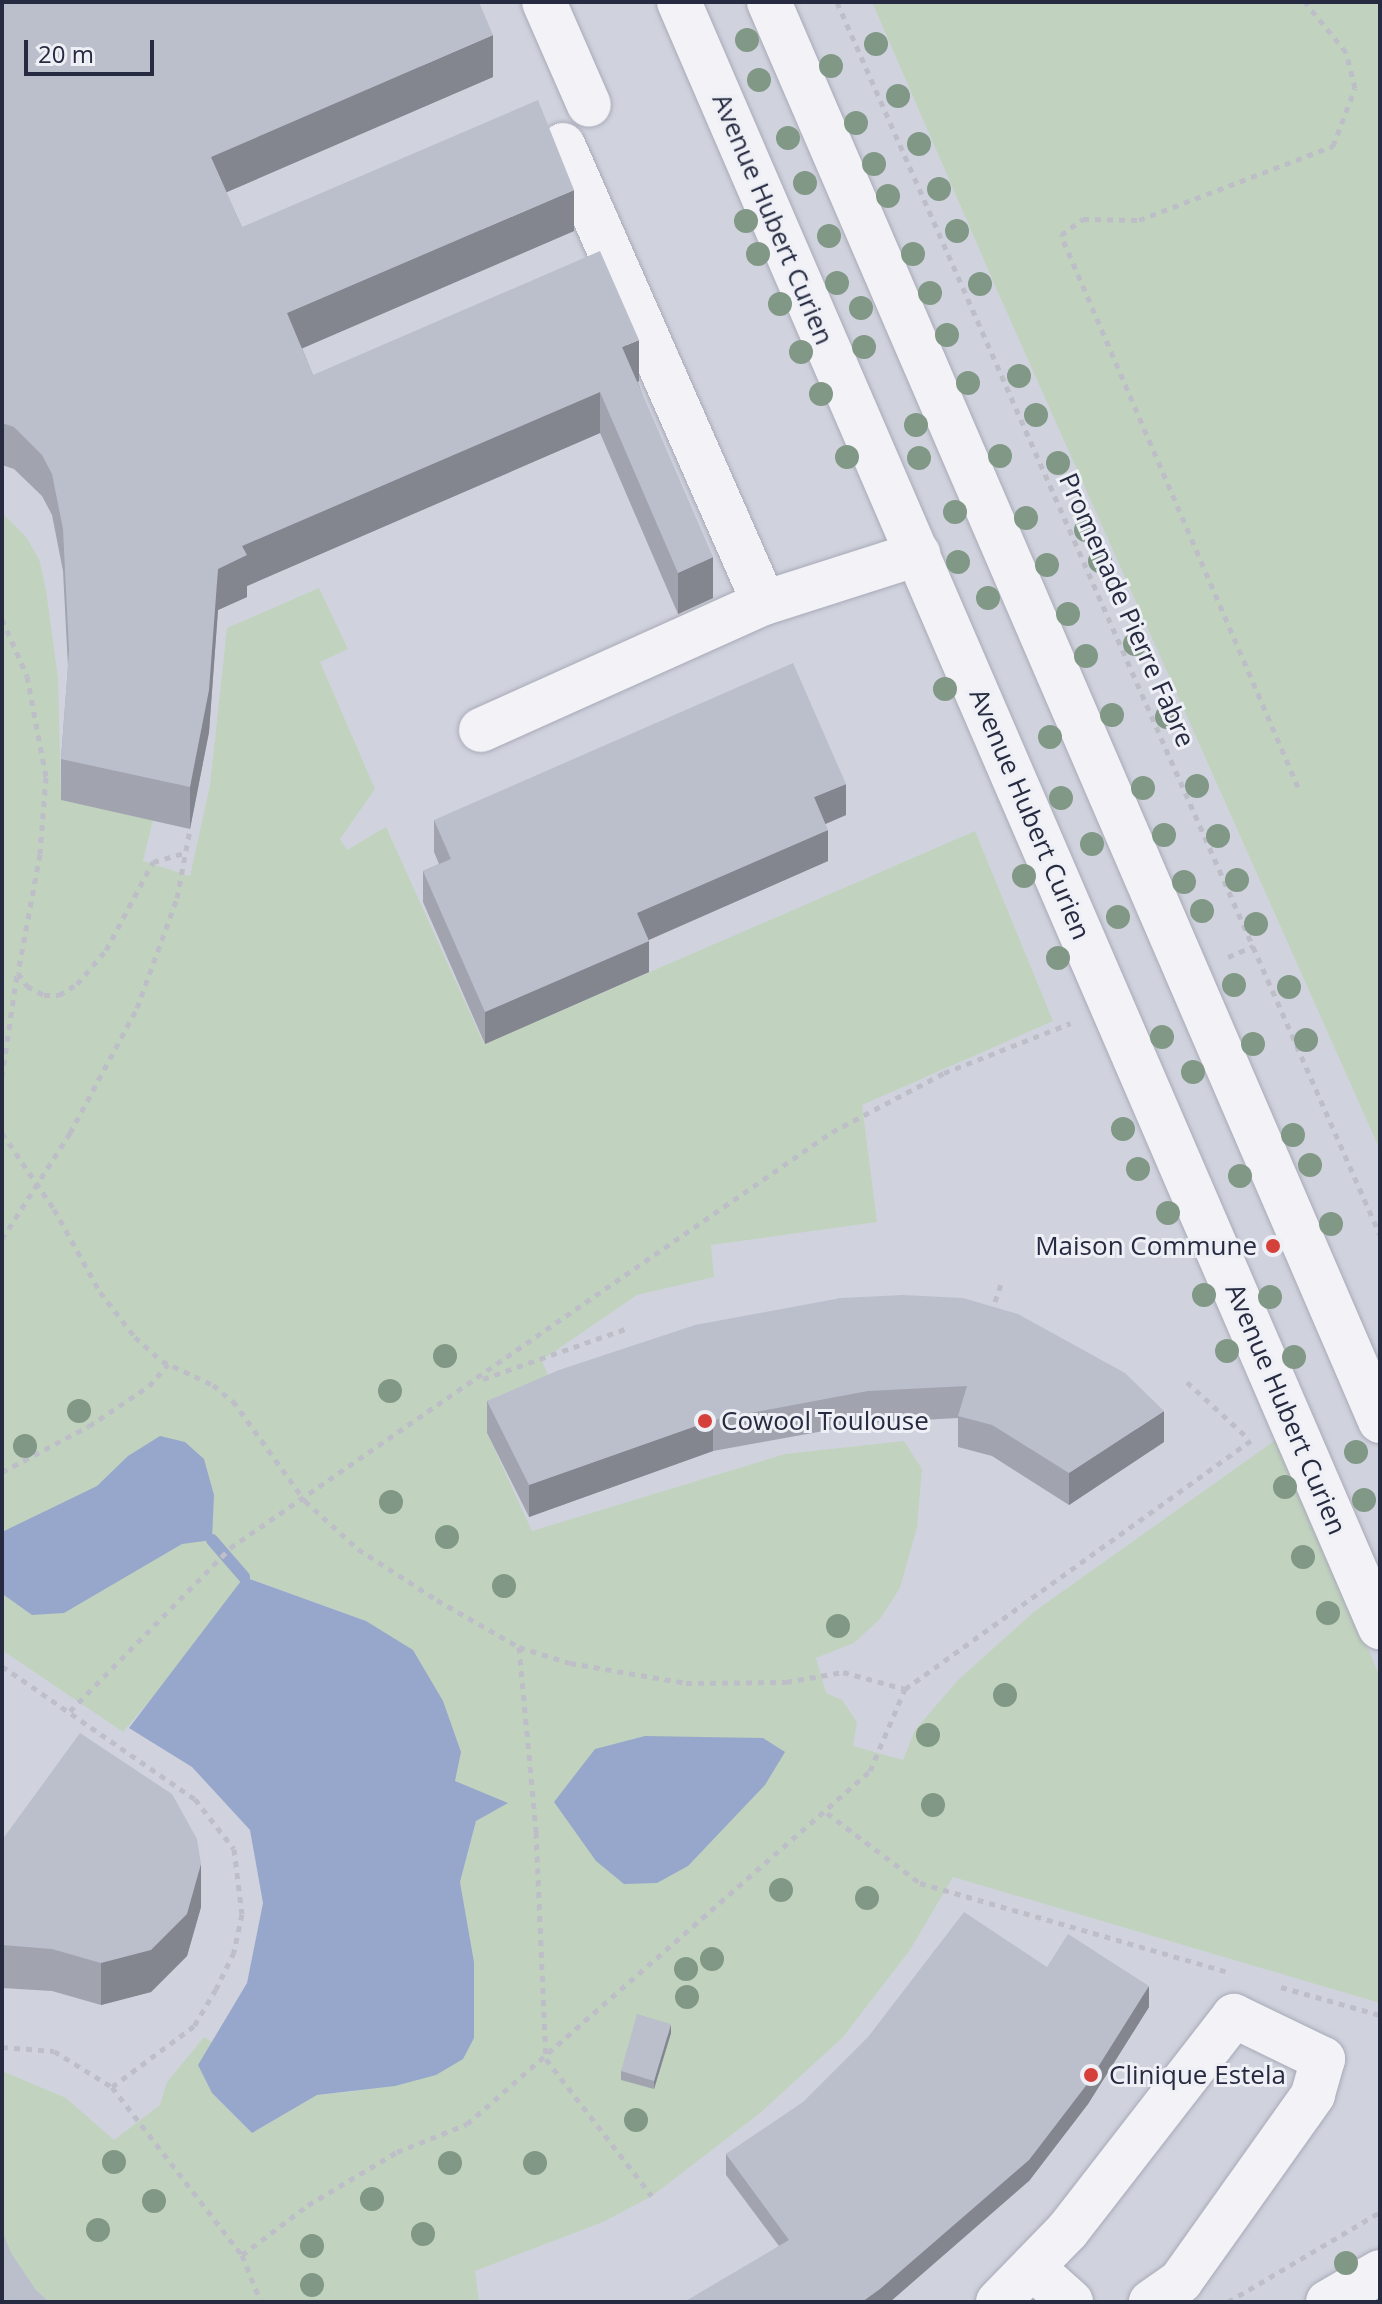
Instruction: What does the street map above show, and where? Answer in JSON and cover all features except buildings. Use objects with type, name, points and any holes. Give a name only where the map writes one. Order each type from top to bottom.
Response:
[{"type":"street","points":[[544,2],[589,105]]},
{"type":"street","name":"Avenue Hubert Curien","points":[[679,2],[1380,1627]]},
{"type":"street","points":[[769,2],[1380,1421]]},
{"type":"street","points":[[563,145],[764,603]]},
{"type":"street","points":[[481,730],[764,603],[918,554]]},
{"type":"street","points":[[998,2302],[1033,2268],[1234,2016],[1323,2059],[1313,2095],[1181,2281],[1151,2302]]},
{"type":"street","points":[[1033,2268],[1071,2302]]},
{"type":"street","points":[[1328,2302],[1380,2272]]},
{"type":"path","name":"Promenade Pierre Fabre","points":[[837,2],[1380,1235]]},
{"type":"path","points":[[1298,787],[1061,235],[1083,219],[1139,220],[1333,146],[1355,88],[1346,52],[1305,2]]},
{"type":"path","points":[[2,619],[27,676],[46,777],[40,854],[2,1077]]},
{"type":"path","points":[[2,1239],[36,1181],[70,1133],[132,1018],[177,898],[190,829]]},
{"type":"path","points":[[18,973],[44,995],[59,995],[77,984],[106,950],[153,862],[184,853]]},
{"type":"path","points":[[1188,974],[1254,946]]},
{"type":"path","points":[[70,1711],[230,1548],[305,1501],[832,1132],[944,1073],[1113,1006]]},
{"type":"path","points":[[2,1133],[36,1181],[100,1292],[165,1363],[213,1385],[233,1401],[305,1501],[358,1549],[519,1647],[570,1663],[686,1683],[786,1682],[843,1672],[905,1689]]},
{"type":"path","points":[[987,1327],[1001,1284]]},
{"type":"path","points":[[474,1382],[625,1329]]},
{"type":"path","points":[[2,1472],[89,1426],[149,1386],[165,1363]]},
{"type":"path","points":[[1187,1382],[1250,1440]]},
{"type":"path","points":[[242,2255],[308,2205],[397,2152],[467,2124],[546,2059],[827,1813],[870,1771],[905,1689],[1287,1413]]},
{"type":"path","points":[[519,1647],[536,1832],[546,2059],[652,2196]]},
{"type":"path","points":[[2,1666],[195,1799],[234,1849],[242,1881],[242,1914],[234,1952],[194,2026],[112,2087]]},
{"type":"path","points":[[827,1813],[920,1883],[1242,1975]]},
{"type":"path","points":[[1273,1984],[1380,2015]]},
{"type":"path","points":[[2,2047],[54,2051],[112,2087],[242,2255],[261,2302]]},
{"type":"path","points":[[1228,2302],[1380,2212]]},
{"type":"shaded area","points":[[2,2],[1380,2],[1380,2302],[2,2302]]},
{"type":"green space","points":[[872,2],[1380,2],[1380,1150],[997,290]]},
{"type":"green space","points":[[2,513],[26,537],[39,559],[46,590],[58,678],[61,800],[153,820],[143,861],[190,876],[210,785],[227,628],[319,588],[348,649],[320,662],[375,789],[340,839],[347,850],[386,827],[484,1044],[975,831],[1053,1021],[862,1105],[877,1222],[711,1245],[714,1277],[637,1295],[542,1360],[559,1402],[487,1433],[532,1531],[785,1454],[904,1441],[922,1469],[917,1527],[900,1588],[880,1619],[854,1643],[816,1658],[826,1693],[842,1700],[857,1722],[853,1746],[903,1760],[915,1730],[958,1680],[1035,1611],[1277,1439],[1380,1677],[1380,2003],[953,1877],[910,1950],[843,2037],[760,2113],[652,2196],[603,2222],[475,2271],[479,2302],[30,2302],[2,2256],[2,2071],[66,2098],[114,2140],[160,2105],[167,2082],[204,2037],[212,2042],[199,2065],[212,2093],[252,2133],[317,2095],[357,2091],[474,1962],[460,1882],[476,1821],[366,1621],[245,1577],[202,1639],[123,1732],[2,1650]]},
{"type":"water","points":[[160,1436],[185,1442],[204,1459],[214,1495],[212,1540],[182,1544],[64,1613],[32,1615],[4,1595],[2,1532],[97,1486],[128,1456]]},
{"type":"water","points":[[244,1577],[366,1621],[413,1650],[443,1701],[461,1752],[455,1781],[508,1803],[476,1821],[460,1882],[474,1962],[474,2038],[463,2059],[436,2075],[395,2086],[317,2095],[252,2133],[212,2093],[198,2065],[247,1983],[263,1903],[250,1830],[192,1767],[129,1728]]},
{"type":"water","points":[[645,1736],[763,1738],[785,1752],[765,1785],[688,1866],[657,1883],[624,1884],[596,1861],[554,1802],[595,1749]]},
{"type":"waterway","points":[[212,1540],[244,1577]]},
{"type":"place","name":"Maison Commune","points":[[1273,1246]]},
{"type":"place","name":"Cowool Toulouse","points":[[705,1421]]},
{"type":"place","name":"Clinique Estela","points":[[1091,2075]]}]
